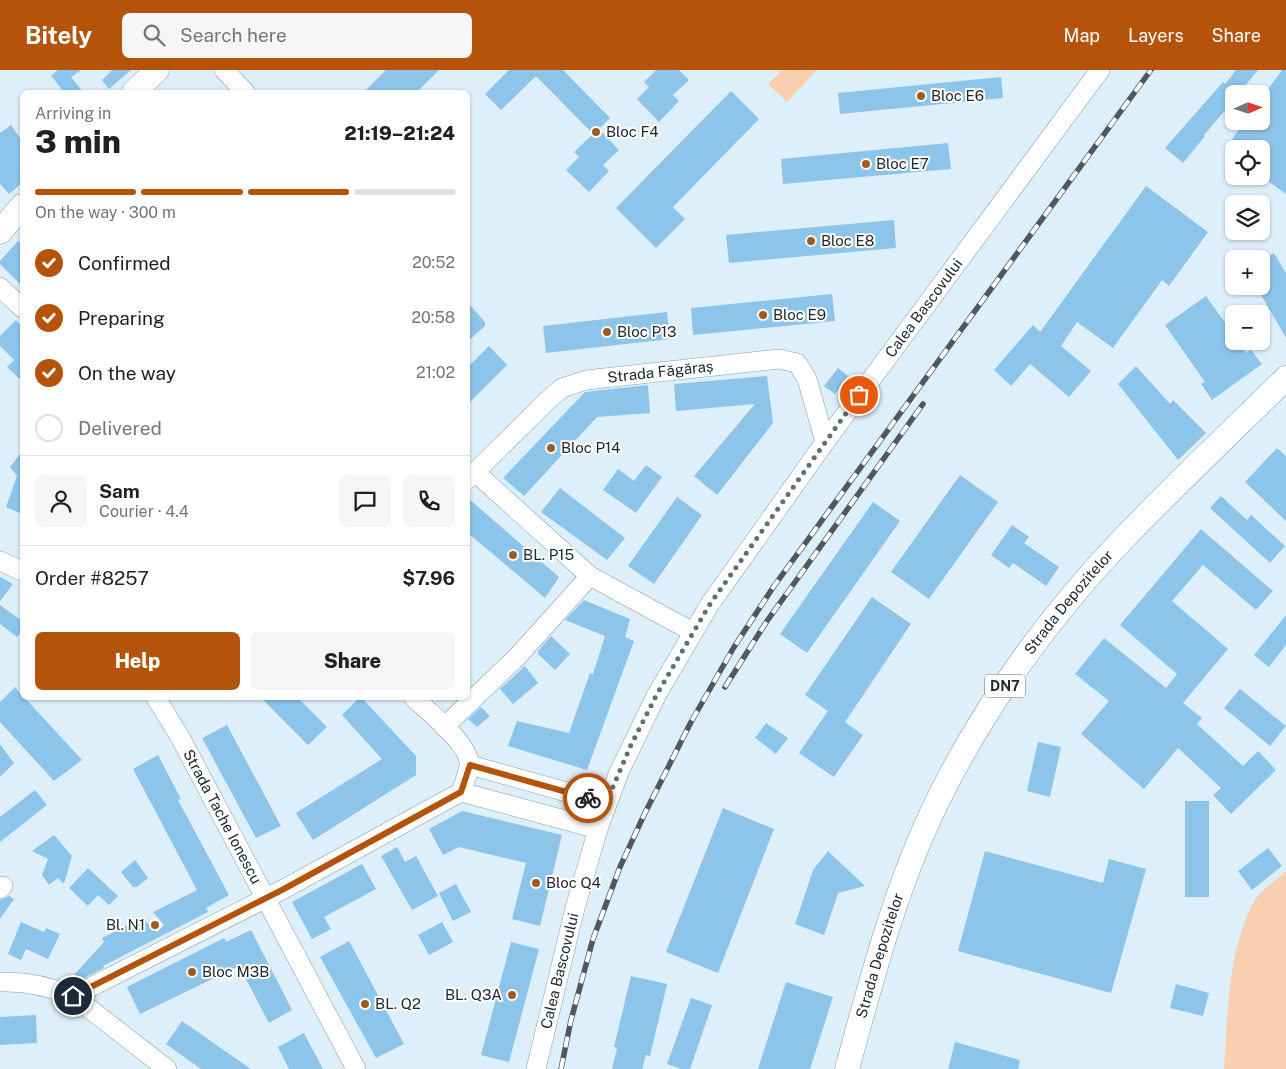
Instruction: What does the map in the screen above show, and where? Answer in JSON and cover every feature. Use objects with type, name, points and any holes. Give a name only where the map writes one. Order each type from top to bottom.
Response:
[{"type":"main road","points":[[136,90],[156,70]]},
{"type":"main road","name":"Strada Depozitelor","points":[[846,1069],[887,928],[903,882],[938,801],[976,732],[1017,669],[1086,580],[1122,540],[1286,378]]},
{"type":"street","points":[[224,70],[243,90]]},
{"type":"street","name":"Calea Bascovului","points":[[536,1069],[574,908],[606,803],[631,745],[657,694],[710,604],[824,442],[1100,70]]},
{"type":"street","points":[[0,286],[20,306]]},
{"type":"street","name":"Strada Făgăraș","points":[[693,632],[590,576],[471,476],[547,401],[562,388],[574,383],[586,380],[779,359],[797,363],[807,379],[824,442]]},
{"type":"street","points":[[0,561],[20,570]]},
{"type":"street","points":[[444,727],[517,657],[590,576]]},
{"type":"street","name":"Strada Tache Ionescu","points":[[157,700],[180,738],[356,1069]]},
{"type":"street","points":[[73,996],[265,899],[461,792],[470,765],[467,754],[463,746],[416,700]]},
{"type":"street","points":[[470,765],[606,803]]},
{"type":"street","points":[[461,792],[598,829]]},
{"type":"street","points":[[0,982],[28,982],[59,990],[73,996],[168,1069]]},
{"type":"shaded area","points":[[782,70],[817,70],[787,102],[768,84]]},
{"type":"shaded area","points":[[1286,871],[1286,1069],[1224,1069],[1230,982],[1239,940],[1257,896]]},
{"type":"building","points":[[58,70],[81,70],[71,77],[81,90],[62,90],[51,76]]},
{"type":"building","points":[[112,70],[131,70],[109,89],[102,80]]},
{"type":"building","points":[[386,70],[439,70],[419,90],[366,90]]},
{"type":"building","name":"Bloc F4","points":[[509,70],[563,70],[610,118],[599,129],[619,150],[603,165],[609,171],[589,192],[566,170],[579,157],[574,152],[593,134],[536,76],[501,110],[485,94]]},
{"type":"building","points":[[656,70],[679,70],[689,80],[673,95],[679,101],[659,122],[637,99],[649,87],[644,82]]},
{"type":"building","points":[[1236,70],[1258,70],[1246,85],[1225,85],[1225,110],[1183,163],[1165,148],[1223,82],[1225,84]]},
{"type":"building","points":[[1282,70],[1286,70],[1286,194],[1270,182],[1270,140],[1231,140],[1239,130],[1270,130],[1270,87]]},
{"type":"building","name":"Bloc E6","points":[[1001,77],[1003,98],[840,114],[838,93]]},
{"type":"building","points":[[731,91],[759,119],[673,207],[685,219],[656,248],[616,208]]},
{"type":"building","points":[[11,125],[20,138],[20,185],[9,194],[0,184],[0,133]]},
{"type":"building","name":"Bloc E7","points":[[948,143],[951,169],[783,184],[781,159]]},
{"type":"building","points":[[1146,186],[1208,232],[1169,286],[1162,280],[1113,348],[1077,322],[1061,346],[1091,371],[1069,397],[1030,364],[1011,386],[994,370],[1033,325],[1040,332]]},
{"type":"building","name":"Bloc E8","points":[[894,220],[896,248],[729,263],[726,235]]},
{"type":"building","points":[[18,241],[20,244],[20,284],[0,264],[0,261]]},
{"type":"building","points":[[1274,253],[1286,273],[1286,338],[1270,310],[1270,305],[1267,305],[1261,295],[1270,295],[1270,255]]},
{"type":"building","name":"Bloc E9","points":[[832,294],[835,321],[693,335],[691,308]]},
{"type":"building","points":[[1206,296],[1225,322],[1225,350],[1244,350],[1246,353],[1251,350],[1262,364],[1212,400],[1201,384],[1205,382],[1165,325]]},
{"type":"building","points":[[470,305],[485,322],[485,326],[470,339]]},
{"type":"building","name":"Bloc P13","points":[[667,312],[670,339],[546,353],[543,326]]},
{"type":"building","points":[[16,320],[20,325],[20,379],[7,367],[14,360],[0,346],[0,336]]},
{"type":"building","points":[[489,346],[507,365],[470,402],[470,365]]},
{"type":"building","points":[[1136,366],[1170,404],[1173,400],[1206,433],[1178,460],[1118,384]]},
{"type":"building","points":[[838,368],[848,376],[835,394],[824,386]]},
{"type":"building","points":[[767,376],[773,423],[717,495],[694,476],[755,404],[676,411],[674,384]]},
{"type":"building","name":"Bloc P14","points":[[648,385],[650,413],[597,417],[524,496],[503,478],[585,392]]},
{"type":"building","points":[[1277,448],[1286,456],[1286,521],[1245,482]]},
{"type":"building","points":[[20,454],[20,513],[6,507],[17,476],[10,467]]},
{"type":"building","points":[[646,465],[662,477],[636,513],[603,490],[618,469],[634,481]]},
{"type":"building","points":[[960,475],[998,502],[929,599],[891,572]]},
{"type":"building","points":[[560,488],[625,538],[607,560],[541,512]]},
{"type":"building","points":[[1221,496],[1247,520],[1251,515],[1285,546],[1270,563],[1210,508]]},
{"type":"building","points":[[677,497],[702,515],[654,584],[628,566]]},
{"type":"building","name":"BL. P15","points":[[470,500],[559,577],[545,598],[470,535]]},
{"type":"building","points":[[873,502],[900,521],[807,653],[780,634]]},
{"type":"building","points":[[1012,525],[1029,537],[1024,543],[1059,567],[1046,586],[1013,563],[1009,568],[991,555]]},
{"type":"building","points":[[1201,529],[1273,591],[1256,610],[1203,565],[1172,601],[1228,649],[1183,703],[1202,718],[1197,724],[1243,766],[1258,751],[1276,770],[1231,814],[1213,795],[1221,788],[1178,748],[1144,789],[1081,734],[1109,701],[1075,674],[1104,638],[1166,688],[1177,674],[1120,625]]},
{"type":"building","points":[[0,577],[13,584],[0,601]]},
{"type":"building","points":[[872,597],[911,624],[845,722],[863,735],[834,777],[799,753],[828,711],[805,695]]},
{"type":"building","points":[[584,600],[630,619],[625,637],[634,641],[587,770],[508,746],[517,721],[569,733],[590,673],[593,674],[605,636],[565,620]]},
{"type":"building","points":[[0,605],[20,620],[20,633],[17,637],[0,624]]},
{"type":"building","points":[[1286,615],[1286,645],[1269,667],[1254,655]]},
{"type":"building","points":[[551,636],[570,654],[555,670],[538,654],[538,651]]},
{"type":"building","points":[[525,666],[538,683],[513,704],[500,689]]},
{"type":"building","points":[[15,687],[20,693],[20,700],[27,700],[82,760],[54,781],[0,722],[0,702]]},
{"type":"building","points":[[1240,689],[1286,726],[1270,746],[1224,708]]},
{"type":"building","points":[[263,700],[300,700],[327,727],[308,745]]},
{"type":"building","points":[[357,700],[364,700],[416,756],[416,775],[313,840],[296,813],[382,759],[342,715]]},
{"type":"building","points":[[481,707],[490,716],[477,727],[468,719]]},
{"type":"building","points":[[766,723],[788,738],[776,754],[755,738]]},
{"type":"building","points":[[227,725],[281,826],[256,838],[202,738]]},
{"type":"building","points":[[1038,742],[1061,747],[1050,797],[1027,791]]},
{"type":"building","points":[[0,744],[14,763],[0,777]]},
{"type":"building","points":[[158,755],[181,799],[178,800],[229,895],[206,908],[208,912],[103,966],[104,968],[84,978],[74,975],[104,942],[102,938],[142,918],[157,932],[164,925],[153,912],[197,890],[133,769]]},
{"type":"building","points":[[35,790],[47,805],[0,842],[0,817]]},
{"type":"building","points":[[1185,801],[1209,801],[1209,897],[1185,897]]},
{"type":"building","points":[[723,808],[774,829],[718,973],[666,952]]},
{"type":"building","name":"Bloc Q4","points":[[462,811],[562,835],[540,926],[512,919],[526,863],[459,847],[443,855],[429,829]]},
{"type":"building","points":[[54,835],[72,856],[64,884],[58,878],[49,885],[42,875],[48,859],[32,851]]},
{"type":"building","points":[[397,847],[405,862],[416,856],[438,896],[412,910],[381,856]]},
{"type":"building","points":[[1268,848],[1282,866],[1252,890],[1238,871]]},
{"type":"building","points":[[828,851],[865,886],[838,893],[824,935],[795,924],[813,870]]},
{"type":"building","points":[[985,851],[1103,883],[1109,859],[1146,869],[1111,993],[958,951]]},
{"type":"building","points":[[135,860],[148,878],[137,887],[133,887],[121,872]]},
{"type":"building","points":[[362,864],[376,889],[324,917],[331,929],[312,939],[292,902]]},
{"type":"building","points":[[88,868],[118,896],[109,905],[98,895],[88,906],[69,888]]},
{"type":"building","points":[[456,884],[471,912],[453,921],[439,893]]},
{"type":"building","points":[[9,896],[14,899],[0,919],[0,900]]},
{"type":"building","points":[[21,922],[44,932],[46,928],[60,934],[48,959],[26,949],[21,960],[8,954]]},
{"type":"building","points":[[442,922],[453,942],[429,955],[418,935]]},
{"type":"building","points":[[251,930],[292,1010],[269,1023],[239,966],[140,1014],[127,987],[224,938],[226,942]]},
{"type":"building","name":"BL. Q2","points":[[349,941],[404,1044],[376,1058],[320,957]]},
{"type":"building","name":"BL. Q3A","points":[[511,942],[539,949],[509,1062],[481,1055]]},
{"type":"building","points":[[631,976],[667,984],[650,1056],[646,1055],[642,1069],[612,1069],[617,1048],[614,1047]]},
{"type":"building","points":[[786,982],[833,997],[810,1069],[758,1069]]},
{"type":"building","points":[[1176,984],[1209,993],[1203,1016],[1170,1008]]},
{"type":"building","points":[[691,998],[712,1005],[690,1069],[681,1069],[667,1064]]},
{"type":"building","points":[[36,1015],[37,1043],[0,1045],[0,1017]]},
{"type":"building","points":[[182,1021],[251,1069],[201,1069],[166,1044]]},
{"type":"building","points":[[304,1033],[323,1069],[289,1069],[278,1047]]},
{"type":"building","points":[[955,1042],[1020,1060],[1018,1069],[948,1069]]},
{"type":"railway","points":[[561,1069],[571,1020],[593,939],[620,867],[691,722],[734,647],[774,586],[1151,70]]},
{"type":"railway","points":[[725,687],[767,621],[923,404]]},
{"type":"way so far","points":[[588,798],[606,803],[631,745],[657,694],[710,604],[859,395]]},
{"type":"place","name":"Bloc E6","points":[[921,96]]},
{"type":"place","name":"Bloc F4","points":[[596,132]]},
{"type":"place","name":"Bloc E7","points":[[866,164]]},
{"type":"place","name":"Bloc E8","points":[[811,241]]},
{"type":"place","name":"Bloc E9","points":[[763,315]]},
{"type":"place","name":"Bloc P13","points":[[607,332]]},
{"type":"place","name":"Bloc P14","points":[[551,448]]},
{"type":"place","name":"BL. P15","points":[[513,555]]},
{"type":"place","name":"Bloc Q4","points":[[536,883]]},
{"type":"place","name":"Bl. N1","points":[[155,925]]},
{"type":"place","name":"Bloc M3B","points":[[192,972]]},
{"type":"place","name":"BL. Q3A","points":[[512,995]]},
{"type":"place","name":"BL. Q2","points":[[365,1004]]},
{"type":"route","points":[[73,996],[282,890],[461,792],[470,765],[588,798]]}]
